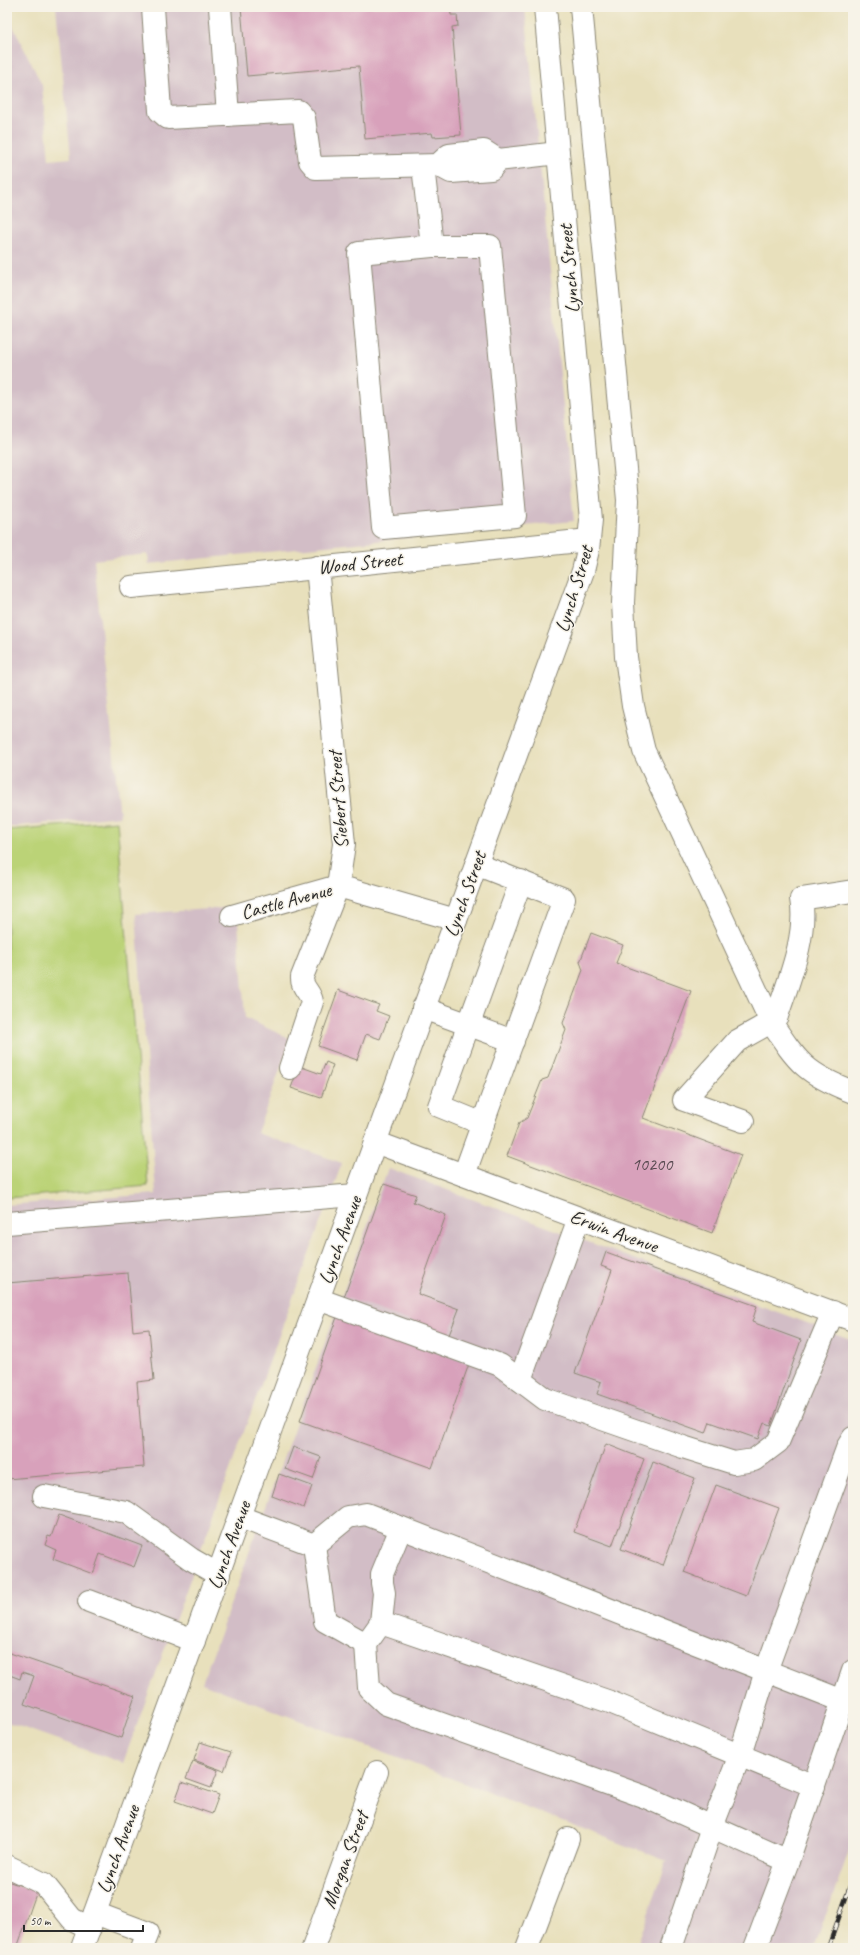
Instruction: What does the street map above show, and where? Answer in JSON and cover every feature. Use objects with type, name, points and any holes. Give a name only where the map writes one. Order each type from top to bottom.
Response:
[{"type":"street","points":[[153,7],[160,111],[168,118],[298,111],[304,118],[310,161],[316,168],[430,166],[451,172],[491,169],[498,160],[558,153]]},
{"type":"street","points":[[220,7],[228,115]]},
{"type":"street","name":"Lynch Street","points":[[375,1142],[583,571],[589,540],[591,520],[545,7]]},
{"type":"street","points":[[581,7],[628,500],[623,603],[626,657],[633,706],[644,751],[771,1022],[798,1061],[811,1073],[853,1092]]},
{"type":"street","points":[[430,166],[432,246]]},
{"type":"street","points":[[432,246],[490,246],[515,516],[383,528],[359,253],[432,246]]},
{"type":"street","name":"Wood Street","points":[[131,587],[589,540]]},
{"type":"street","name":"Siebert Street","points":[[290,1068],[312,1002],[311,997],[303,987],[302,977],[338,886],[344,844],[317,567]]},
{"type":"street","points":[[464,1175],[564,899],[476,864]]},
{"type":"street","points":[[483,1124],[440,1106],[521,881]]},
{"type":"street","name":"Castle Avenue","points":[[232,916],[338,886],[456,920]]},
{"type":"street","points":[[743,1122],[684,1100],[737,1041],[771,1022],[777,1016],[794,964],[802,924],[803,908],[801,899],[853,891]]},
{"type":"street","points":[[423,1008],[513,1041]]},
{"type":"street","name":"Erwin Avenue","points":[[375,1142],[853,1320]]},
{"type":"street","name":"Lynch Avenue","points":[[82,1948],[219,1575],[375,1142]]},
{"type":"street","points":[[7,1223],[356,1195]]},
{"type":"street","points":[[520,1380],[579,1218]]},
{"type":"street","points":[[318,1299],[500,1365],[545,1399],[683,1447],[734,1463],[754,1460],[778,1442],[833,1312]]},
{"type":"street","points":[[671,1948],[712,1827],[740,1755],[766,1671],[848,1446],[853,1438]]},
{"type":"street","points":[[44,1496],[126,1512],[191,1559],[219,1575]]},
{"type":"street","points":[[314,1544],[348,1517],[366,1514],[843,1701]]},
{"type":"street","points":[[240,1517],[314,1544]]},
{"type":"street","points":[[401,1528],[382,1574],[384,1593],[381,1623],[366,1644],[369,1688],[386,1704],[648,1798],[788,1862]]},
{"type":"street","points":[[314,1544],[325,1621],[366,1644]]},
{"type":"street","points":[[89,1600],[194,1641]]},
{"type":"street","points":[[381,1623],[610,1702],[814,1786]]},
{"type":"street","points":[[755,1948],[788,1862],[853,1671]]},
{"type":"street","name":"Morgan Street","points":[[312,1948],[377,1772]]},
{"type":"street","points":[[527,1948],[568,1839]]},
{"type":"street","points":[[7,1866],[44,1884],[72,1919],[92,1920],[148,1933],[142,1948]]},
{"type":"shaded area","points":[[56,7],[525,7],[574,521],[149,564],[148,554],[94,560],[120,816],[7,827],[7,14],[42,85],[49,160],[71,158]]},
{"type":"shaded area","points":[[237,907],[245,1018],[291,1039],[257,1133],[342,1163],[123,1763],[7,1722],[7,1205],[156,1194],[136,914]]},
{"type":"shaded area","points":[[388,1168],[853,1340],[853,1840],[814,1948],[636,1948],[667,1861],[202,1683]]},
{"type":"green space","points":[[117,821],[148,1186],[7,1198],[7,830]]},
{"type":"building","points":[[241,7],[450,7],[451,15],[457,15],[458,26],[452,27],[461,135],[433,137],[432,133],[365,139],[359,66],[247,76]]},
{"type":"building","points":[[591,933],[623,945],[616,963],[691,991],[643,1118],[741,1155],[712,1233],[507,1156],[519,1123],[527,1118],[542,1080],[548,1078],[566,1030],[563,1023],[583,970],[580,962]]},
{"type":"building","points":[[338,990],[379,1005],[376,1011],[389,1016],[380,1039],[366,1034],[357,1060],[318,1046]]},
{"type":"building","points":[[326,1062],[333,1065],[321,1098],[291,1088],[299,1066],[321,1074]]},
{"type":"building","points":[[384,1184],[416,1195],[413,1202],[446,1215],[418,1294],[459,1309],[449,1335],[344,1297]]},
{"type":"building","points":[[606,1252],[757,1306],[752,1322],[801,1340],[771,1426],[764,1423],[758,1439],[710,1422],[706,1433],[597,1394],[601,1382],[575,1373],[612,1270],[601,1266]]},
{"type":"building","points":[[128,1273],[133,1331],[149,1329],[154,1380],[137,1382],[144,1467],[7,1479],[7,1283]]},
{"type":"building","points":[[337,1317],[469,1364],[432,1468],[300,1421]]},
{"type":"building","points":[[606,1444],[644,1459],[612,1546],[574,1532]]},
{"type":"building","points":[[293,1447],[321,1457],[313,1479],[285,1469]]},
{"type":"building","points":[[653,1462],[695,1478],[663,1565],[621,1549]]},
{"type":"building","points":[[279,1474],[312,1486],[304,1508],[272,1496]]},
{"type":"building","points":[[716,1485],[779,1508],[746,1596],[684,1572]]},
{"type":"building","points":[[59,1515],[142,1546],[134,1567],[100,1554],[93,1574],[53,1559],[56,1550],[45,1545],[48,1536],[51,1537]]},
{"type":"building","points":[[7,1652],[135,1696],[121,1738],[24,1704],[34,1676],[22,1672],[20,1679],[7,1674]]},
{"type":"building","points":[[200,1742],[231,1752],[224,1771],[194,1760]]},
{"type":"building","points":[[193,1761],[218,1770],[211,1788],[186,1779]]},
{"type":"building","points":[[182,1782],[219,1795],[212,1814],[175,1801]]},
{"type":"building","points":[[7,1881],[37,1891],[17,1948],[7,1948]]},
{"type":"railway","points":[[828,1948],[853,1878]]}]
